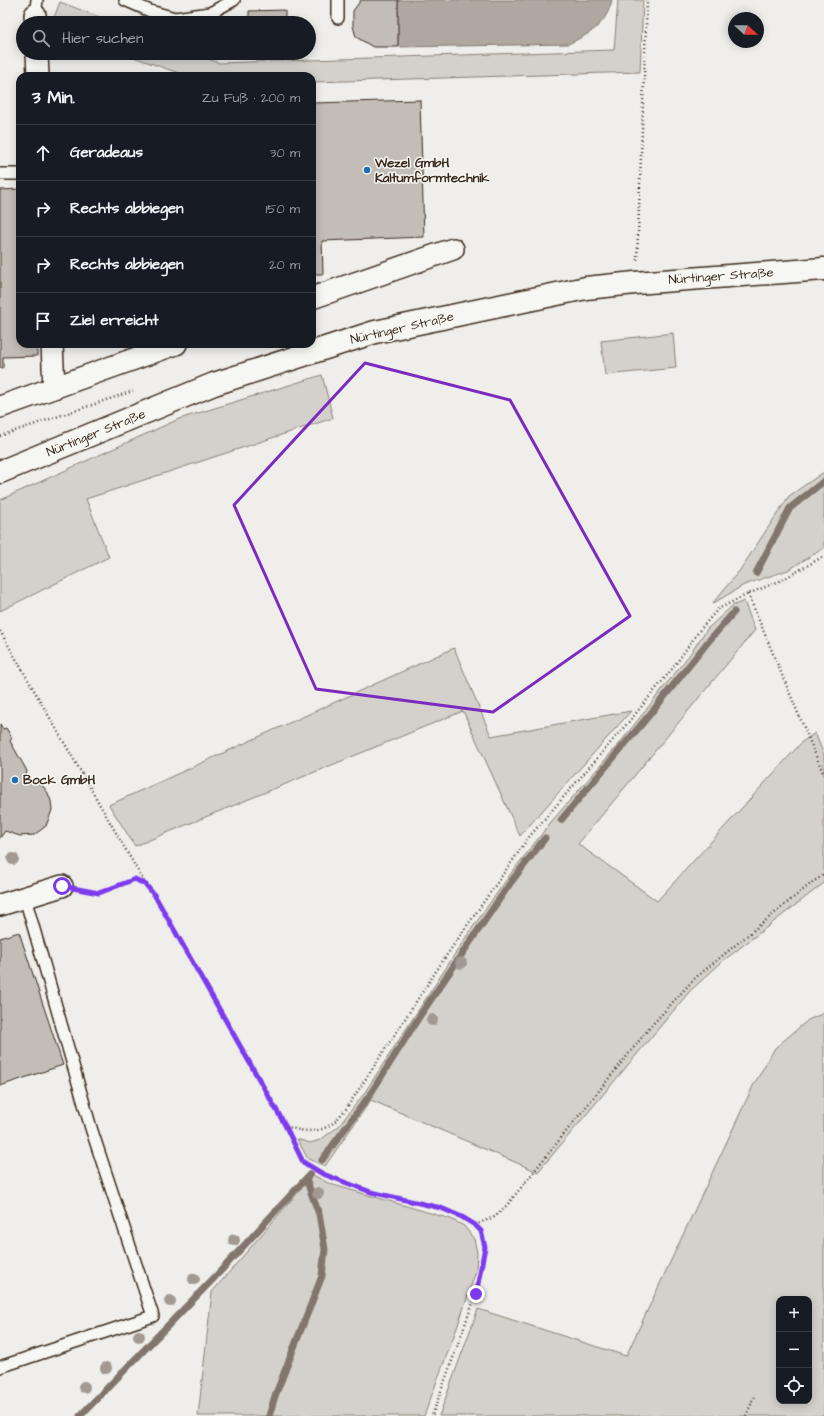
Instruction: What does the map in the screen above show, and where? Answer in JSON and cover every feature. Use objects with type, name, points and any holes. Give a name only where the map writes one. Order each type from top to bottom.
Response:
[{"type":"main road","name":"Nürtinger Straße","points":[[0,472],[214,384],[375,332],[586,288],[824,269]]},
{"type":"street","points":[[37,60],[38,72]]},
{"type":"street","points":[[316,297],[453,249]]},
{"type":"street","points":[[52,348],[54,388]]},
{"type":"street","points":[[0,406],[164,348]]},
{"type":"street","points":[[0,905],[62,886]]},
{"type":"lane","points":[[125,0],[150,11],[168,16]]},
{"type":"lane","points":[[189,16],[210,13],[234,0]]},
{"type":"lane","points":[[338,0],[338,18]]},
{"type":"lane","points":[[0,174],[16,174]]},
{"type":"lane","points":[[0,1367],[153,1316],[91,1128],[25,898]]},
{"type":"path","points":[[637,265],[647,0]]},
{"type":"path","points":[[285,1125],[305,1132],[318,1130],[333,1123],[346,1109],[446,956],[529,837],[637,713],[674,668],[699,631],[718,609],[748,594],[782,580],[824,556]]},
{"type":"path","points":[[748,594],[824,775]]},
{"type":"path","points":[[0,631],[146,885],[155,896],[285,1125],[303,1162],[323,1174],[371,1192],[441,1208],[462,1217],[475,1225],[481,1231],[485,1247],[484,1260],[476,1294],[432,1416]]},
{"type":"path","points":[[475,1225],[494,1217],[507,1205],[651,1026],[695,978],[814,881],[824,875]]},
{"type":"path","points":[[62,886],[99,893],[135,879],[146,885]]},
{"type":"path","points":[[746,1416],[754,1397]]},
{"type":"highlighted area","points":[[365,363],[510,400],[630,616],[493,712],[316,689],[234,505]]},
{"type":"shaded area","points":[[398,0],[612,0],[606,16],[596,28],[568,44],[398,47]]},
{"type":"shaded area","points":[[618,0],[643,0],[640,72],[316,82],[316,72],[176,72],[142,60],[211,60],[219,63],[614,50]]},
{"type":"shaded area","points":[[60,2],[97,16],[55,16]]},
{"type":"shaded area","points":[[673,333],[676,368],[605,375],[601,341]]},
{"type":"shaded area","points":[[322,375],[333,418],[86,499],[109,557],[0,611],[0,500],[179,419]]},
{"type":"shaded area","points":[[824,472],[824,548],[788,570],[744,585],[712,604],[740,570],[789,496]]},
{"type":"shaded area","points":[[744,601],[755,630],[578,844],[657,901],[803,741],[815,733],[824,755],[824,883],[723,961],[690,991],[538,1172],[371,1100],[325,1166],[308,1159],[297,1139],[310,1143],[320,1140],[338,1127],[363,1095],[470,931],[512,872],[551,822],[619,744],[690,654],[707,629],[732,606]]},
{"type":"shaded area","points":[[454,648],[491,736],[631,711],[520,836],[463,711],[135,846],[109,805]]},
{"type":"shaded area","points":[[824,1013],[824,1416],[439,1416],[478,1309],[626,1356],[753,1086],[775,1048],[808,1020]]},
{"type":"shaded area","points":[[313,1175],[330,1184],[451,1219],[464,1226],[474,1239],[477,1253],[476,1271],[458,1325],[424,1416],[198,1416],[212,1292]]},
{"type":"building","points":[[361,0],[398,0],[398,47],[373,47],[356,37],[353,26],[353,11]]},
{"type":"building","points":[[285,10],[285,16],[249,16],[249,11]]},
{"type":"building","name":"Wezel GmbH Kaltumformtechnik","points":[[420,100],[424,237],[322,241],[323,274],[316,274],[316,103]]},
{"type":"building","points":[[16,189],[16,348],[37,348],[37,356],[3,357],[3,368],[0,368],[0,190]]},
{"type":"building","name":"Bock GmbH","points":[[0,724],[3,729],[6,728],[12,738],[10,741],[27,771],[25,779],[42,785],[48,793],[51,801],[52,810],[46,826],[34,835],[20,836],[5,831],[0,838]]},
{"type":"building","points":[[19,932],[63,1065],[0,1086],[0,938]]},
{"type":"waterway","points":[[756,573],[790,508],[824,481]]},
{"type":"waterway","points":[[561,820],[734,612]]},
{"type":"waterway","points":[[322,1160],[369,1096],[421,1014],[511,882],[545,838]]},
{"type":"waterway","points":[[80,1416],[215,1277],[310,1174]]},
{"type":"waterway","points":[[269,1416],[275,1396],[322,1276],[325,1249],[319,1214],[306,1179]]},
{"type":"place","name":"Wezel GmbH Kaltumformtechnik","points":[[367,170]]},
{"type":"place","name":"Bock GmbH","points":[[15,780]]},
{"type":"route","points":[[62,886],[99,893],[135,879],[146,885],[155,896],[285,1125],[303,1162],[323,1174],[371,1192],[441,1208],[462,1217],[475,1225],[481,1231],[485,1247],[484,1260],[476,1294]]}]
